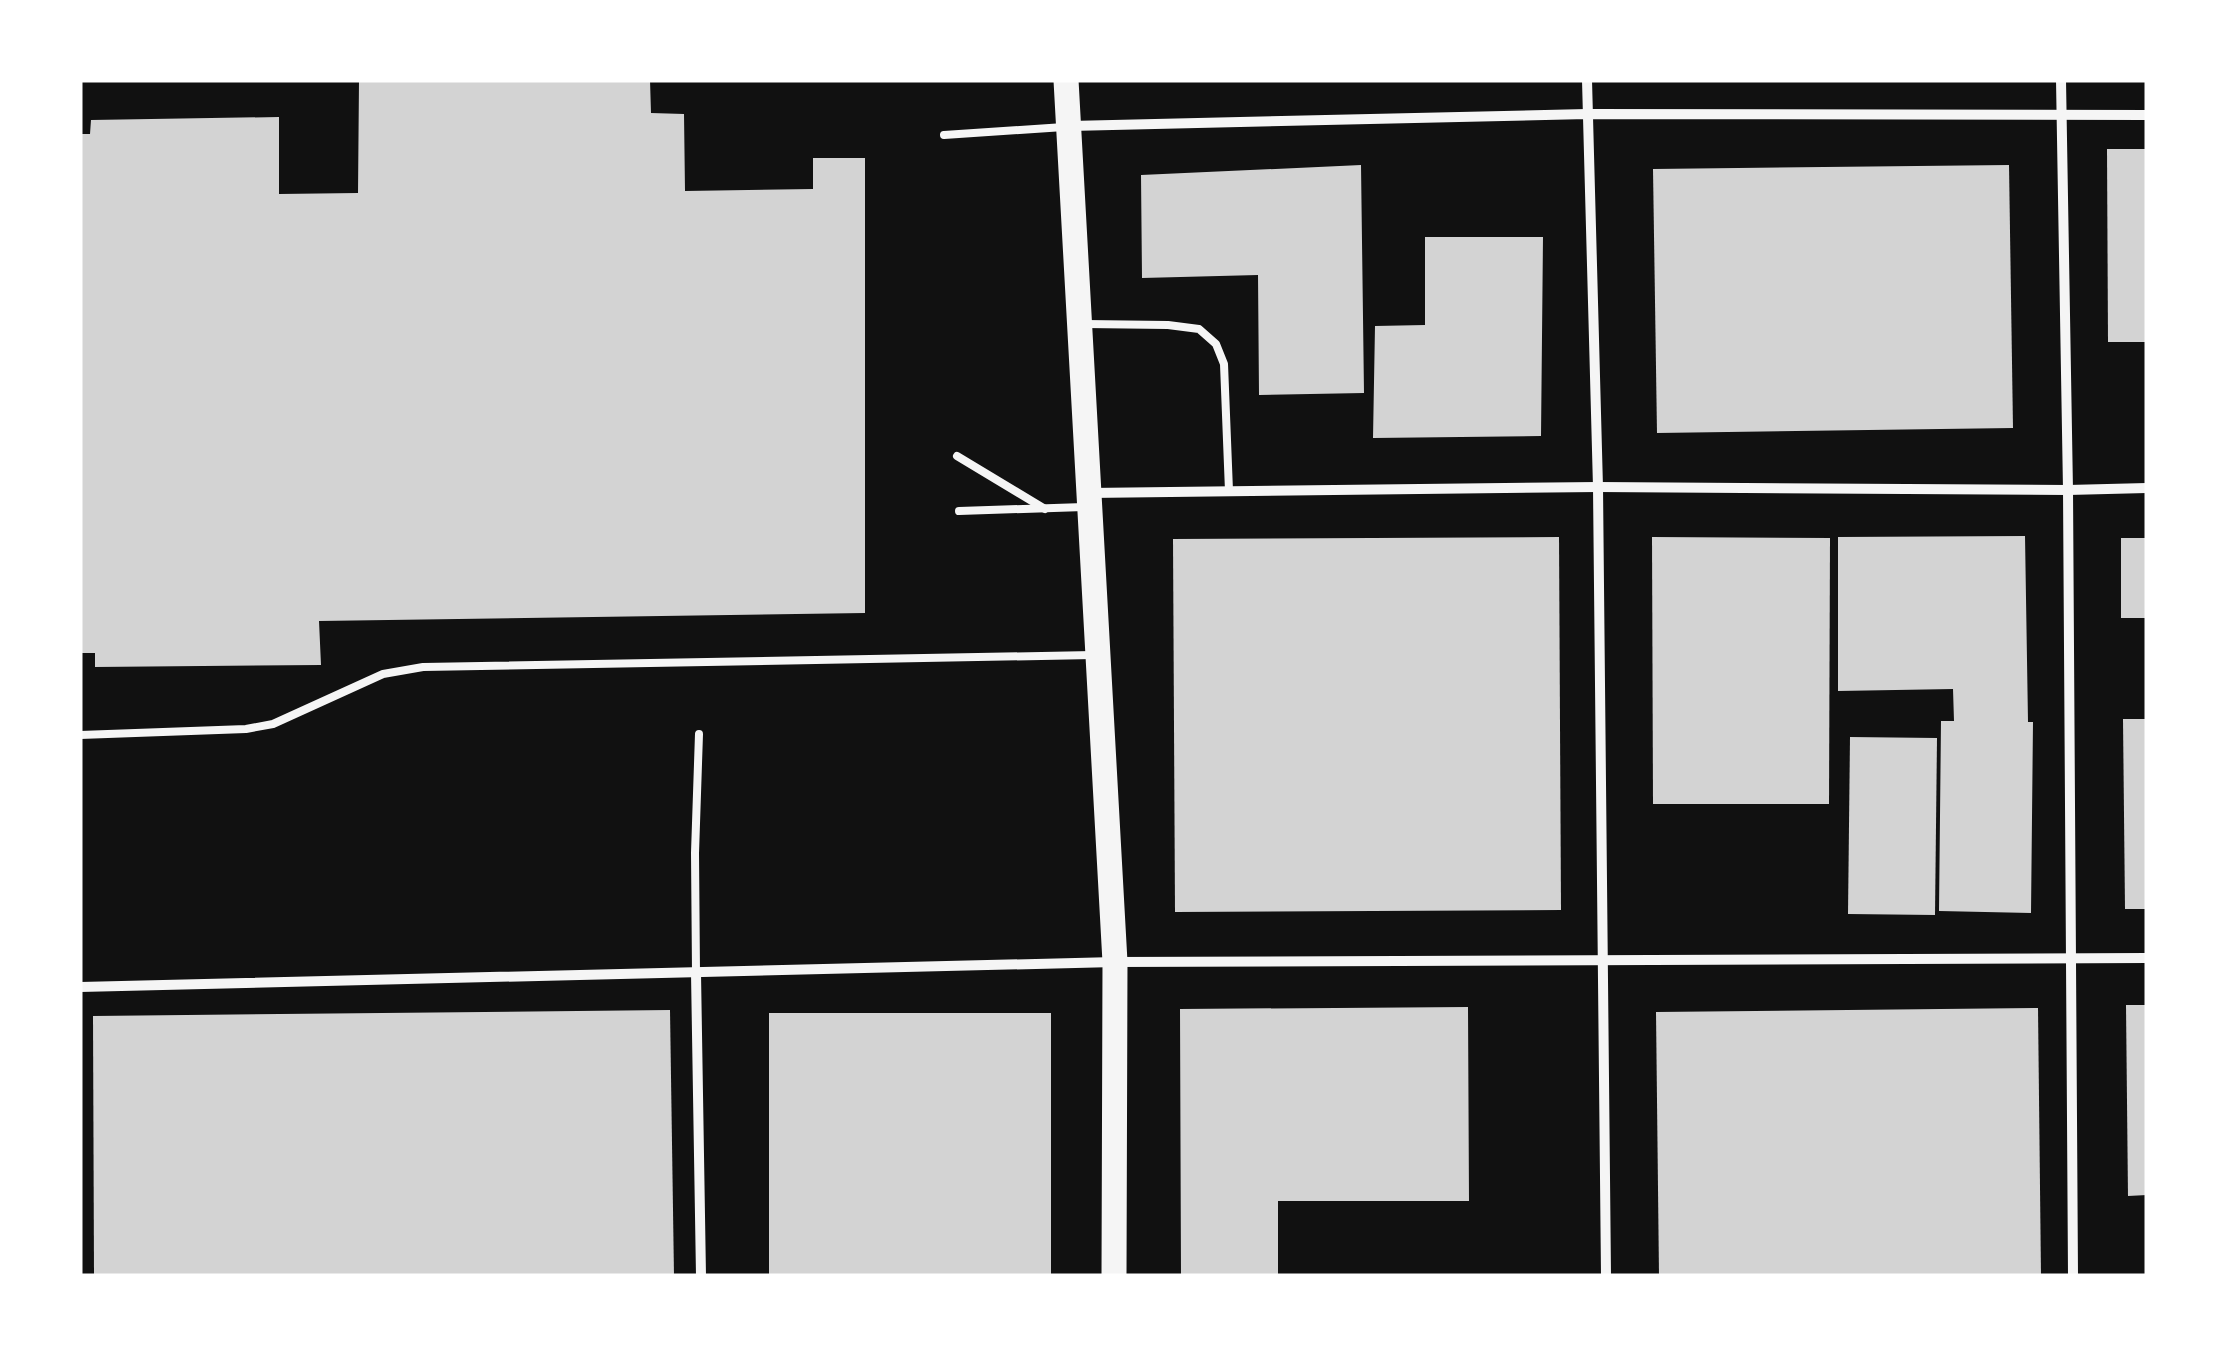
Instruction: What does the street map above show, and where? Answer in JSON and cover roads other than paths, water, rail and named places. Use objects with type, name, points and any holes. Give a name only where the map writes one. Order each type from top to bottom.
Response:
[{"type":"main road","points":[[1066,80],[1115,962],[1114,1276]]},
{"type":"street","points":[[1587,80],[1598,487],[1606,1276]]},
{"type":"street","points":[[2061,80],[2068,490],[2072,1276]]},
{"type":"street","points":[[1069,126],[1588,114],[2147,115]]},
{"type":"street","points":[[1088,500],[1229,491],[2147,488]]},
{"type":"street","points":[[80,987],[1115,962],[2147,958]]},
{"type":"street","points":[[696,974],[701,1276]]},
{"type":"lane","points":[[944,135],[1069,126]]},
{"type":"lane","points":[[1079,324],[1184,327],[1199,330],[1216,344],[1224,364],[1229,491]]},
{"type":"lane","points":[[957,456],[1044,509]]},
{"type":"lane","points":[[959,512],[1044,509],[1088,500]]},
{"type":"lane","points":[[80,735],[246,730],[273,724],[383,674],[423,667],[1098,655]]},
{"type":"lane","points":[[696,974],[698,734]]}]
